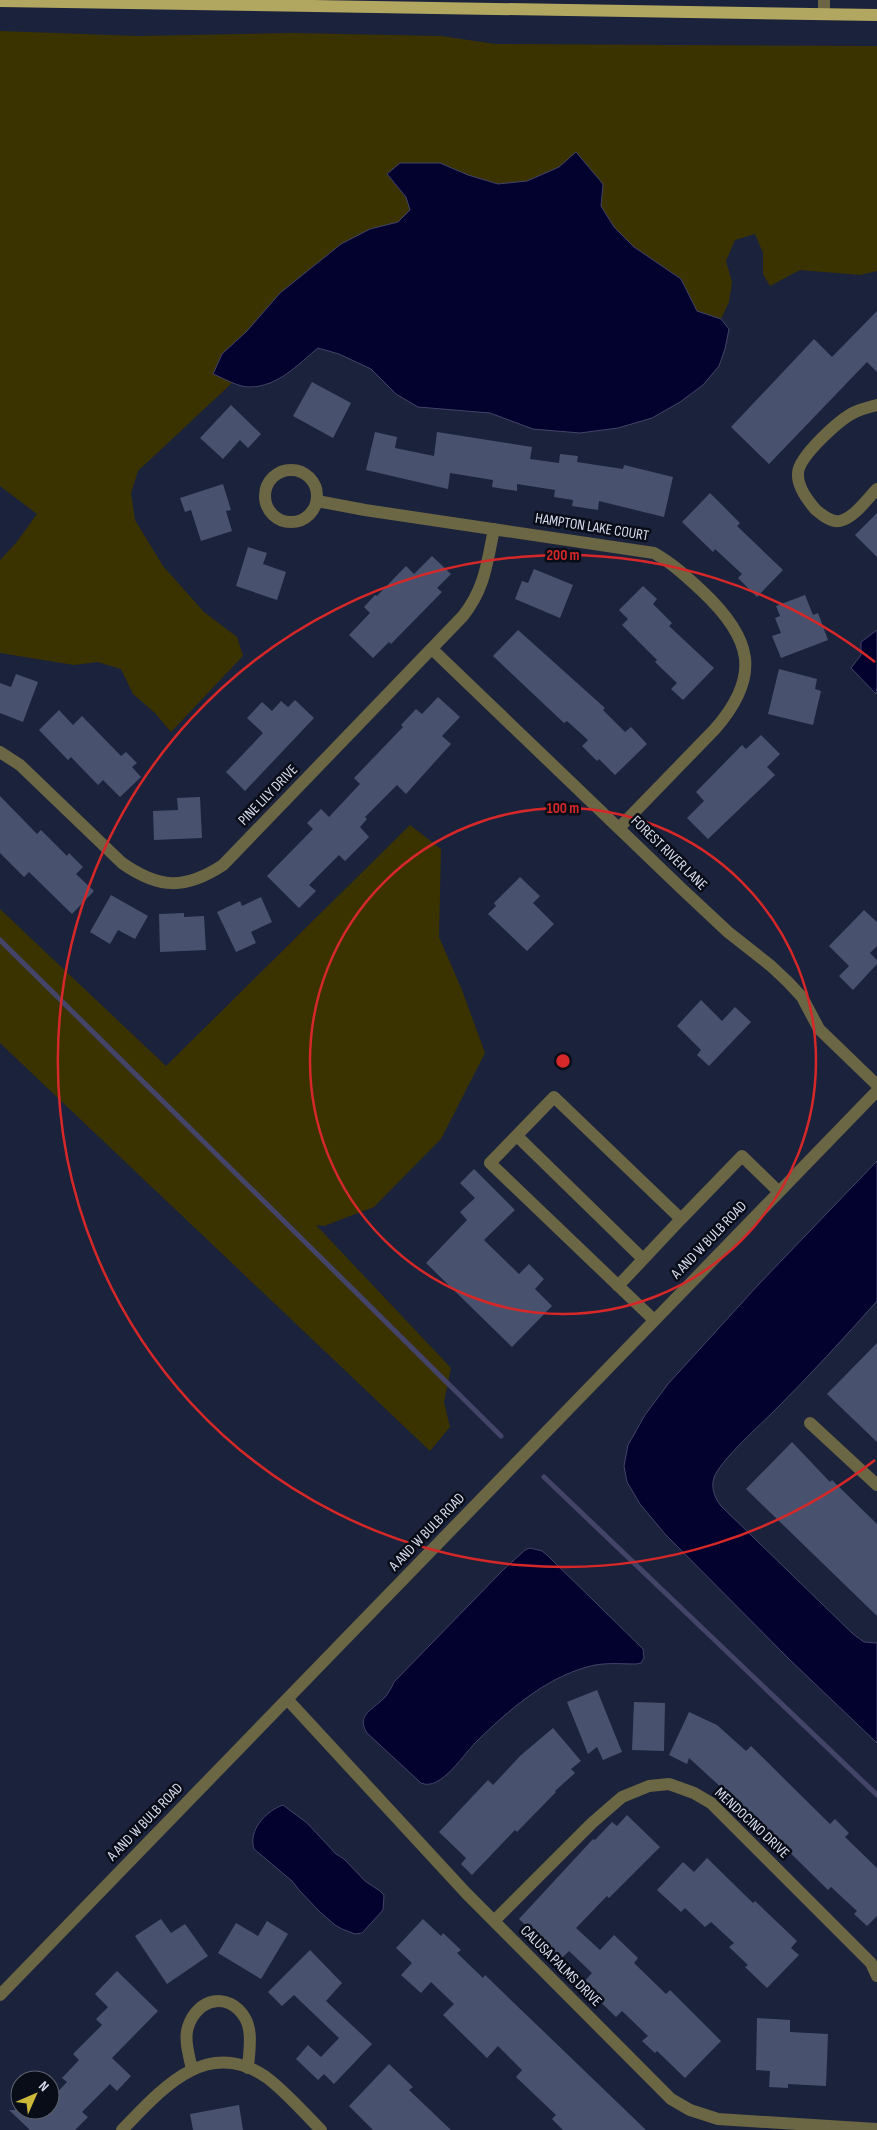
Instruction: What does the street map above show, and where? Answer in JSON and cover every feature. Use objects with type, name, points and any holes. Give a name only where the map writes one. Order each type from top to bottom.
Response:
[{"type":"main road","points":[[252,6],[269,0]]},
{"type":"main road","points":[[0,2],[877,15]]},
{"type":"street","points":[[824,0],[824,14]]},
{"type":"street","points":[[877,405],[854,413],[840,422],[816,445],[801,463],[798,472],[799,482],[805,495],[817,510],[830,520],[839,522],[849,517],[877,488]]},
{"type":"street","points":[[295,470],[303,473],[315,485],[317,501],[314,509],[301,520],[284,521],[276,517],[270,510],[265,493],[273,478],[287,471],[295,470]]},
{"type":"street","name":"HAMPTON LAKE COURT","points":[[317,501],[365,510],[654,553],[672,563],[728,616],[738,634],[744,652],[745,674],[740,695],[729,713],[619,828]]},
{"type":"street","name":"PINE LILY DRIVE","points":[[0,752],[20,765],[128,867],[140,876],[161,882],[183,883],[204,877],[223,865],[432,649],[475,601],[483,583],[494,529]]},
{"type":"street","name":"FOREST RIVER LANE","points":[[432,649],[728,932],[788,982],[802,997],[819,1028],[877,1085]]},
{"type":"street","name":"A AND W BULB ROAD","points":[[0,1994],[877,1091]]},
{"type":"street","points":[[654,1320],[490,1163],[554,1097],[681,1220]]},
{"type":"street","points":[[517,1136],[643,1259]]},
{"type":"street","points":[[618,1286],[742,1156],[779,1192]]},
{"type":"street","points":[[810,1422],[876,1483]]},
{"type":"street","name":"CALUSA PALMS DRIVE","points":[[287,1700],[494,1921],[671,2099],[690,2110],[718,2119],[877,2129]]},
{"type":"street","name":"MENDOCINO DRIVE","points":[[494,1921],[592,1823],[622,1797],[649,1786],[669,1784],[694,1793],[711,1803],[871,1963],[877,1976]]},
{"type":"street","points":[[192,2069],[187,2049],[187,2028],[196,2010],[212,2001],[221,2000],[233,2004],[246,2019],[250,2039],[248,2068]]},
{"type":"street","points":[[122,2130],[165,2086],[192,2069],[210,2063],[230,2063],[248,2068],[267,2078],[321,2130]]},
{"type":"shaded area","points":[[0,31],[138,36],[291,33],[441,36],[496,44],[877,46],[877,271],[860,275],[800,270],[770,286],[763,274],[763,253],[755,234],[735,240],[726,261],[732,282],[729,302],[721,319],[697,311],[681,279],[634,247],[614,227],[601,206],[603,184],[559,167],[527,181],[498,184],[468,175],[440,163],[387,174],[406,198],[410,209],[398,222],[370,229],[222,354],[213,374],[233,382],[138,471],[131,493],[135,520],[163,566],[204,612],[237,637],[243,656],[171,732],[155,713],[133,694],[121,669],[97,662],[74,665],[0,653],[0,560],[16,543],[37,514],[0,486]]},
{"type":"shaded area","points":[[576,152],[603,184],[601,206],[614,227],[634,247],[681,279],[697,311],[721,319],[729,329],[719,366],[703,385],[680,402],[652,418],[618,428],[580,433],[533,429],[490,413],[418,407],[396,394],[371,369],[339,354],[318,348],[286,374],[259,386],[240,386],[213,374],[222,354],[247,331],[280,293],[341,244],[370,229],[398,222],[410,210],[406,197],[387,174],[400,163],[440,163],[468,175],[498,184],[527,181],[559,167]]},
{"type":"shaded area","points":[[877,630],[876,694],[851,668],[861,655],[861,642]]},
{"type":"shaded area","points":[[410,825],[441,849],[439,937],[462,990],[485,1053],[441,1139],[374,1207],[324,1226],[316,1225],[451,1368],[444,1402],[450,1427],[430,1451],[0,1043],[0,909],[166,1066]]},
{"type":"shaded area","points":[[877,1161],[877,1301],[801,1383],[734,1450],[715,1475],[713,1487],[716,1499],[721,1506],[853,1634],[864,1642],[877,1643],[877,1743],[789,1659],[665,1534],[640,1504],[627,1482],[624,1466],[628,1445],[645,1415],[668,1384],[759,1284]]},
{"type":"shaded area","points":[[530,1548],[542,1551],[548,1556],[643,1649],[644,1658],[641,1663],[636,1664],[593,1665],[556,1679],[528,1697],[502,1718],[478,1740],[444,1777],[429,1784],[421,1783],[367,1733],[363,1721],[365,1716],[382,1701],[394,1682],[502,1571],[525,1550]]},
{"type":"shaded area","points":[[283,1805],[307,1823],[336,1854],[344,1859],[365,1881],[384,1895],[383,1910],[362,1933],[355,1934],[335,1925],[319,1911],[292,1881],[254,1849],[253,1842],[256,1828],[270,1812]]},
{"type":"building","points":[[877,311],[877,372],[867,362],[769,464],[731,427],[814,339],[832,357]]},
{"type":"building","points":[[312,382],[351,403],[333,438],[293,416]]},
{"type":"building","points":[[231,405],[261,434],[248,448],[240,440],[223,459],[200,438]]},
{"type":"building","points":[[375,432],[397,437],[395,448],[434,456],[437,432],[532,447],[530,459],[559,463],[560,454],[578,456],[577,462],[623,469],[624,465],[673,477],[664,517],[599,501],[598,510],[572,506],[573,500],[554,497],[555,490],[517,484],[517,491],[492,487],[493,480],[450,473],[448,489],[366,470]]},
{"type":"building","points":[[223,484],[231,510],[226,511],[232,531],[201,541],[191,510],[185,512],[180,498]]},
{"type":"building","points":[[710,493],[740,523],[737,526],[783,570],[757,597],[738,578],[742,574],[715,549],[713,552],[682,522]]},
{"type":"building","points":[[877,513],[877,557],[855,535]]},
{"type":"building","points":[[248,547],[267,553],[263,564],[286,572],[277,600],[236,586]]},
{"type":"building","points":[[432,556],[451,574],[437,588],[442,592],[391,644],[389,642],[373,658],[349,635],[370,613],[364,607],[406,566],[414,574]]},
{"type":"building","points":[[534,569],[573,585],[560,618],[515,599],[522,581],[528,583]]},
{"type":"building","points":[[643,586],[657,599],[653,604],[672,623],[669,626],[714,668],[683,700],[671,689],[677,683],[655,662],[657,660],[622,625],[628,619],[619,610]]},
{"type":"building","points":[[805,595],[813,615],[818,613],[828,640],[781,658],[772,636],[781,633],[775,618],[780,616],[776,606]]},
{"type":"building","points":[[518,630],[605,708],[603,710],[625,732],[631,727],[647,744],[615,775],[582,746],[588,740],[567,721],[564,723],[493,656]]},
{"type":"building","points":[[779,669],[817,679],[815,689],[821,691],[813,725],[768,714]]},
{"type":"building","points":[[16,674],[38,682],[23,722],[0,713],[0,683],[11,687]]},
{"type":"building","points":[[438,697],[460,717],[442,736],[451,744],[406,794],[397,785],[365,817],[367,819],[360,827],[369,837],[345,861],[339,855],[309,885],[316,891],[299,908],[267,876],[313,829],[307,823],[321,809],[329,817],[360,784],[354,778],[403,727],[401,725],[416,709],[422,714]]},
{"type":"building","points":[[295,700],[314,718],[245,791],[226,772],[263,733],[247,718],[262,702],[272,711],[281,701],[288,707]]},
{"type":"building","points":[[59,710],[73,725],[82,716],[121,756],[126,752],[137,763],[132,767],[141,777],[120,797],[103,780],[98,785],[71,757],[68,760],[39,730]]},
{"type":"building","points":[[761,735],[780,754],[767,767],[775,775],[708,839],[687,818],[704,801],[696,792],[742,745],[746,749]]},
{"type":"building","points":[[0,796],[37,834],[41,830],[67,856],[69,853],[83,867],[76,874],[94,891],[72,914],[29,872],[24,877],[0,853]]},
{"type":"building","points":[[200,797],[202,838],[154,840],[153,811],[178,810],[177,798]]},
{"type":"building","points":[[520,877],[540,896],[533,903],[554,924],[527,951],[488,914],[496,906],[494,903]]},
{"type":"building","points":[[111,895],[148,916],[135,939],[118,930],[110,944],[90,932]]},
{"type":"building","points":[[261,897],[272,922],[251,932],[256,943],[236,952],[217,912],[240,901],[242,906]]},
{"type":"building","points":[[864,910],[877,922],[877,946],[870,953],[877,960],[877,964],[853,990],[839,976],[849,966],[829,946]]},
{"type":"building","points":[[184,913],[184,917],[204,916],[206,950],[160,952],[159,914]]},
{"type":"building","points":[[701,1000],[722,1021],[735,1007],[751,1022],[709,1066],[697,1055],[701,1050],[677,1026]]},
{"type":"building","points":[[474,1169],[515,1210],[484,1240],[519,1274],[529,1264],[544,1279],[535,1289],[552,1306],[512,1347],[426,1263],[467,1220],[460,1212],[475,1198],[460,1183]]},
{"type":"building","points":[[877,1343],[877,1442],[827,1394]]},
{"type":"building","points":[[792,1442],[830,1482],[832,1480],[877,1524],[877,1616],[746,1489]]},
{"type":"building","points":[[597,1690],[622,1752],[603,1760],[597,1747],[588,1754],[567,1702]]},
{"type":"building","points":[[634,1702],[665,1703],[664,1751],[632,1750]]},
{"type":"building","points":[[689,1712],[717,1725],[746,1751],[751,1746],[830,1824],[835,1819],[849,1833],[845,1837],[877,1868],[877,1916],[867,1926],[854,1914],[857,1911],[831,1887],[828,1890],[757,1820],[689,1758],[687,1764],[669,1755]]},
{"type":"building","points":[[553,1728],[581,1761],[571,1769],[575,1773],[555,1791],[517,1832],[515,1830],[472,1875],[461,1864],[466,1858],[439,1832],[488,1780],[493,1785],[520,1756]]},
{"type":"building","points":[[627,1815],[660,1847],[609,1898],[607,1896],[576,1928],[600,1950],[614,1935],[638,1958],[634,1963],[666,1994],[670,1990],[721,2041],[685,2078],[657,2051],[655,2053],[642,2041],[648,2036],[622,2011],[616,2017],[582,1984],[592,1973],[569,1951],[561,1959],[519,1919],[593,1839],[595,1840],[612,1822],[617,1826]]},
{"type":"building","points":[[707,1858],[753,1903],[755,1901],[797,1941],[791,1948],[799,1955],[767,1988],[745,1967],[748,1965],[729,1947],[734,1943],[711,1922],[705,1927],[685,1908],[681,1912],[657,1890],[683,1862],[694,1872]]},
{"type":"building","points":[[161,1919],[171,1933],[185,1924],[208,1956],[167,1984],[135,1936]]},
{"type":"building","points":[[423,1919],[441,1936],[443,1933],[461,1950],[457,1953],[483,1978],[485,1975],[646,2130],[563,2130],[552,2119],[556,2115],[516,2077],[522,2070],[498,2046],[487,2058],[443,2015],[454,2004],[431,1982],[421,1993],[401,1975],[412,1963],[396,1948]]},
{"type":"building","points":[[267,1921],[288,1934],[261,1979],[218,1953],[236,1923],[258,1936]]},
{"type":"building","points":[[310,1950],[342,1983],[326,2001],[372,2044],[334,2084],[324,2074],[318,2080],[296,2059],[308,2045],[321,2057],[339,2038],[294,1995],[282,2006],[268,1992]]},
{"type":"building","points":[[117,1971],[158,2011],[112,2058],[131,2076],[117,2091],[110,2084],[82,2112],[88,2117],[75,2130],[30,2130],[20,2120],[60,2120],[60,2089],[67,2082],[62,2078],[79,2060],[73,2054],[102,2025],[96,2019],[108,2007],[95,1994]]},
{"type":"building","points":[[757,2018],[790,2020],[790,2032],[828,2034],[826,2086],[788,2084],[788,2088],[769,2087],[770,2071],[756,2070]]},
{"type":"building","points":[[389,2064],[413,2087],[409,2090],[451,2130],[373,2130],[349,2106]]},
{"type":"building","points":[[239,2105],[243,2130],[193,2130],[190,2114]]},
{"type":"waterway","points":[[0,940],[501,1436]]},
{"type":"waterway","points":[[544,1477],[877,1795]]}]
